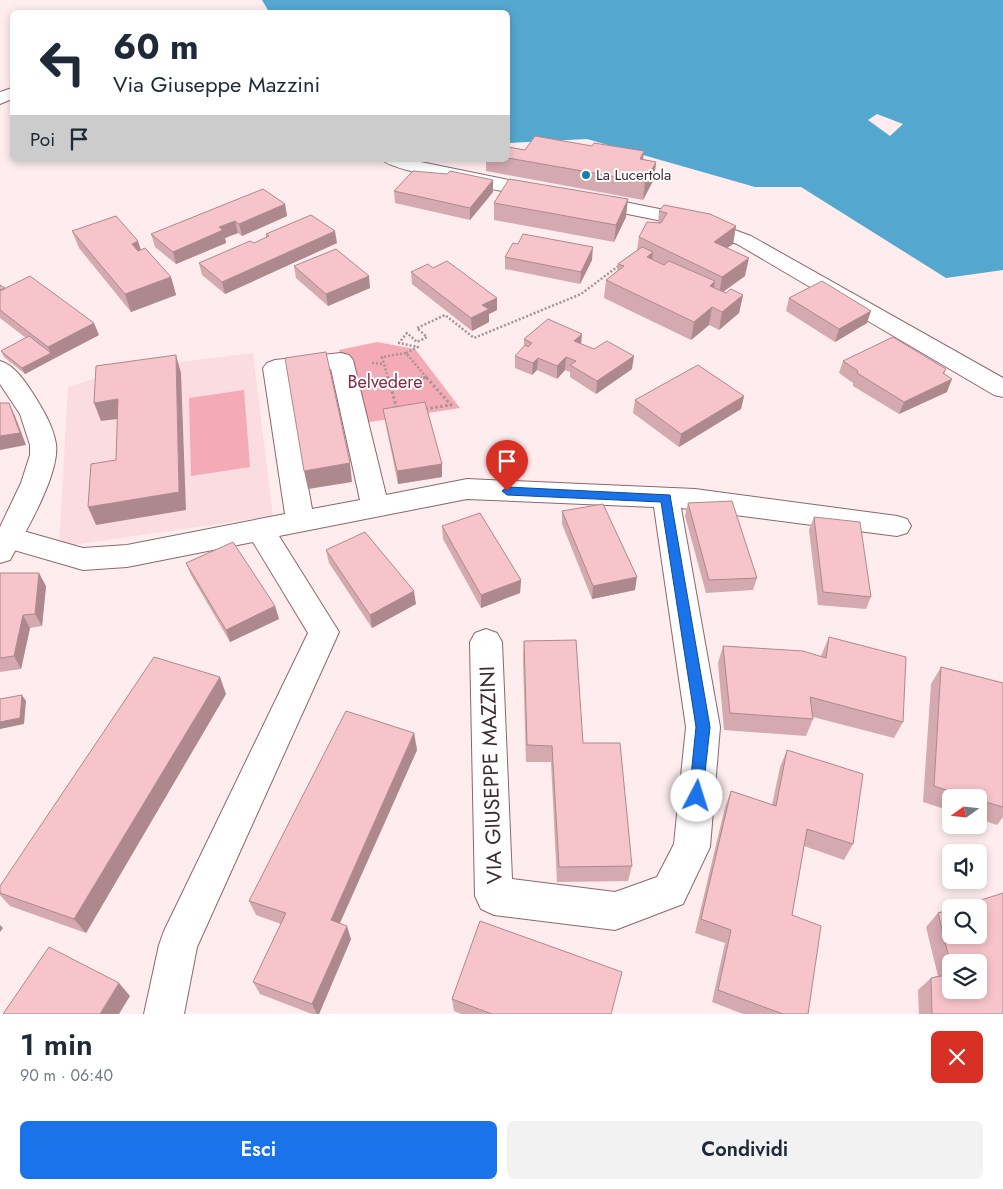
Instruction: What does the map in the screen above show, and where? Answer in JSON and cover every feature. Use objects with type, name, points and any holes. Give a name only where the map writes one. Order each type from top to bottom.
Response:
[{"type":"street","points":[[399,162],[569,198],[692,221],[744,240],[1003,389]]},
{"type":"street","points":[[300,522],[275,368],[341,360],[375,507]]},
{"type":"street","points":[[2,375],[34,414],[44,447],[34,487],[4,545],[82,559],[127,556],[467,489],[695,499],[897,526]]},
{"type":"street","name":"VIA GIUSEPPE MAZZINI","points":[[486,642],[494,896],[615,911],[670,891],[692,847],[703,727],[666,498]]},
{"type":"street","points":[[164,1014],[178,945],[324,632],[260,529]]},
{"type":"path","points":[[406,353],[451,405],[398,413],[382,356],[406,353],[418,347],[399,343],[407,333],[417,342],[427,337],[417,328],[445,315],[474,338],[581,294],[622,262]]},
{"type":"path","points":[[390,384],[427,378]]},
{"type":"shaded area","points":[[253,353],[273,516],[59,547],[68,387],[124,369]]},
{"type":"green space","name":"Belvedere","points":[[377,342],[415,349],[460,408],[357,424],[339,350]]},
{"type":"green space","points":[[244,390],[250,467],[191,476],[189,398]]},
{"type":"water","points":[[262,0],[1003,0],[1003,270],[946,278],[801,187],[755,187],[587,139],[510,143],[510,10],[268,10]],"holes":[[[877,114],[903,124],[890,136],[868,120]]]},
{"type":"building","points":[[535,136],[592,146],[594,143],[644,151],[640,159],[656,162],[645,182],[510,158],[510,147],[525,150]]},
{"type":"building","points":[[413,171],[447,174],[450,171],[493,180],[470,208],[394,191]]},
{"type":"building","points":[[509,179],[628,199],[616,225],[494,203]]},
{"type":"building","points":[[263,189],[285,204],[239,224],[235,221],[219,227],[223,230],[173,252],[151,234]]},
{"type":"building","points":[[664,205],[710,214],[736,226],[714,242],[749,258],[722,277],[639,237],[647,222],[661,223],[667,213],[659,211]]},
{"type":"building","points":[[311,215],[335,231],[222,282],[199,263],[250,241],[254,243],[269,236],[266,234]]},
{"type":"building","points":[[116,216],[138,241],[132,244],[138,251],[145,248],[171,277],[125,294],[72,231]]},
{"type":"building","points":[[523,234],[593,247],[581,272],[505,257],[513,243],[518,244]]},
{"type":"building","points":[[642,247],[653,252],[647,257],[664,265],[669,261],[715,281],[710,286],[726,293],[731,289],[743,295],[722,312],[712,307],[694,322],[606,280],[624,266],[618,264]]},
{"type":"building","points":[[336,249],[369,276],[326,294],[294,266]]},
{"type":"building","points":[[447,261],[497,298],[482,305],[489,309],[471,318],[411,272],[428,264],[433,268]]},
{"type":"building","points":[[30,276],[94,323],[48,347],[0,310],[0,291]]},
{"type":"building","points":[[822,281],[871,311],[839,329],[789,298]]},
{"type":"building","points":[[548,319],[582,334],[574,341],[594,349],[607,341],[634,356],[597,381],[570,365],[576,361],[566,357],[557,366],[538,358],[533,363],[515,356],[525,345],[528,347],[532,343],[524,339]]},
{"type":"building","points":[[29,336],[51,353],[22,368],[1,351]]},
{"type":"building","points":[[893,337],[946,369],[943,373],[952,379],[904,402],[857,373],[858,371],[843,361]]},
{"type":"building","points":[[326,352],[350,463],[304,471],[285,358]]},
{"type":"building","points":[[176,355],[179,492],[88,507],[91,464],[116,460],[118,399],[94,403],[96,366]]},
{"type":"building","points":[[698,365],[744,396],[681,434],[635,400]]},
{"type":"building","points":[[425,402],[442,464],[397,471],[383,409]]},
{"type":"building","points":[[0,403],[9,403],[20,433],[0,436]]},
{"type":"building","points":[[732,501],[757,578],[709,580],[688,503]]},
{"type":"building","points":[[603,504],[637,577],[593,586],[562,511]]},
{"type":"building","points":[[480,513],[521,580],[481,595],[442,526]]},
{"type":"building","points":[[814,517],[860,522],[871,597],[823,592]]},
{"type":"building","points":[[365,532],[414,591],[370,615],[326,550]]},
{"type":"building","points":[[233,542],[275,606],[226,630],[186,563]]},
{"type":"building","points":[[0,573],[39,573],[35,614],[23,615],[14,656],[0,658]]},
{"type":"building","points":[[829,637],[906,657],[903,722],[810,697],[813,719],[730,713],[723,646],[803,651],[826,658]]},
{"type":"building","points":[[576,640],[583,743],[620,743],[632,866],[559,867],[552,746],[527,745],[524,641]]},
{"type":"building","points":[[154,657],[220,677],[74,919],[0,893],[0,886]]},
{"type":"building","points":[[941,667],[1003,683],[1003,807],[988,803],[988,789],[943,789],[934,786]]},
{"type":"building","points":[[22,695],[20,718],[0,722],[0,699]]},
{"type":"building","points":[[346,711],[414,733],[331,920],[347,926],[312,1004],[253,982],[286,913],[249,901]]},
{"type":"building","points":[[787,750],[863,774],[853,844],[807,829],[792,915],[821,926],[808,1014],[783,1014],[718,990],[731,930],[701,919],[731,791],[776,806]]},
{"type":"building","points":[[1003,893],[1003,1014],[932,1014],[931,978],[942,976],[942,999],[987,999],[987,954],[948,954],[946,944],[987,944],[987,899],[984,899]]},
{"type":"building","points":[[942,912],[942,929],[938,913]]},
{"type":"building","points":[[480,921],[622,972],[611,1014],[492,1014],[452,999]]},
{"type":"building","points":[[49,947],[119,983],[100,1014],[3,1014]]},
{"type":"place","name":"La Lucertola","points":[[586,175]]},
{"type":"route","points":[[507,491],[666,498],[682,586],[703,727],[697,796]]}]
